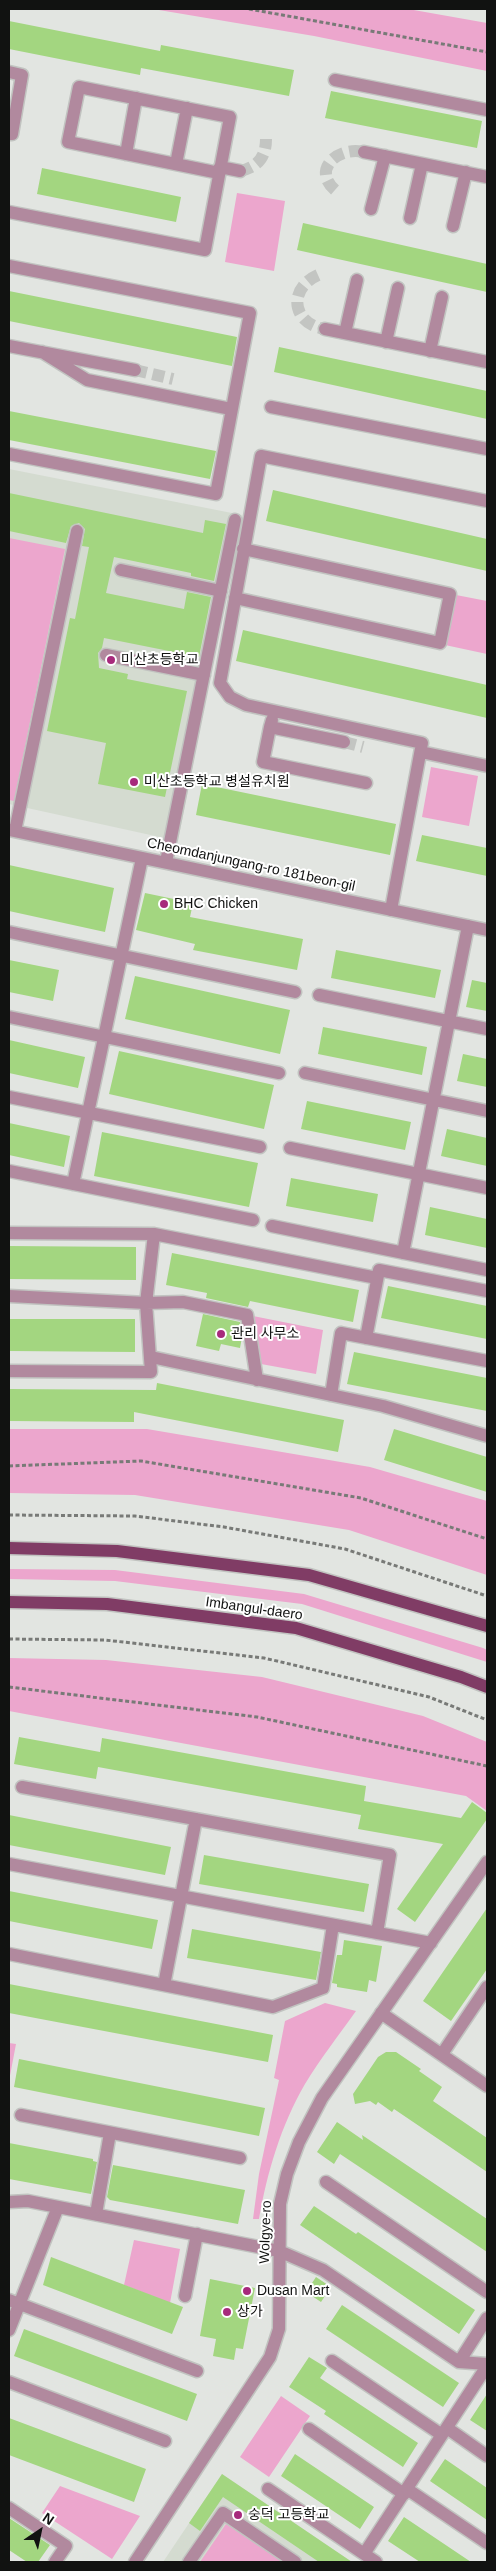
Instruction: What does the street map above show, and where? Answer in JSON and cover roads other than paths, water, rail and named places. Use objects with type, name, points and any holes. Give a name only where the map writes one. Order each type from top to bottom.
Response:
[{"type":"main road","points":[[9,1548],[117,1551],[309,1574],[487,1626]]},
{"type":"main road","name":"Imbangul-daero","points":[[9,1602],[107,1604],[296,1628],[461,1677],[487,1687]]},
{"type":"street","points":[[9,72],[22,75],[12,134],[9,134]]},
{"type":"street","points":[[335,80],[487,110]]},
{"type":"street","points":[[9,212],[205,250],[220,170],[230,117],[79,87],[68,142],[176,164],[220,170],[240,170]]},
{"type":"street","points":[[126,154],[136,98]]},
{"type":"street","points":[[176,164],[187,108]]},
{"type":"street","points":[[364,152],[487,177]]},
{"type":"street","points":[[371,209],[384,156]]},
{"type":"street","points":[[410,218],[422,164]]},
{"type":"street","points":[[453,226],[466,172]]},
{"type":"street","points":[[9,266],[250,313],[216,494],[9,454]]},
{"type":"street","points":[[345,333],[357,280]]},
{"type":"street","points":[[386,342],[398,288]]},
{"type":"street","points":[[430,350],[442,297]]},
{"type":"street","points":[[326,329],[487,362]]},
{"type":"street","points":[[9,346],[135,370]]},
{"type":"street","points":[[42,352],[87,380],[232,409]]},
{"type":"street","points":[[271,407],[487,449]]},
{"type":"street","points":[[391,910],[422,743],[237,702],[224,690],[220,683],[234,598],[262,456],[487,501]]},
{"type":"street","points":[[166,862],[236,520]]},
{"type":"street","points":[[12,830],[77,531]]},
{"type":"street","points":[[234,598],[440,643],[450,594],[244,548]]},
{"type":"street","points":[[121,570],[221,591]]},
{"type":"street","points":[[106,655],[204,675]]},
{"type":"street","points":[[273,711],[263,762],[366,783]]},
{"type":"street","points":[[270,727],[344,742]]},
{"type":"street","points":[[421,752],[487,766]]},
{"type":"street","name":"Cheomdanjungang-ro 181beon-gil","points":[[12,830],[487,930]]},
{"type":"street","points":[[73,1184],[142,858]]},
{"type":"street","points":[[403,1253],[468,926]]},
{"type":"street","points":[[9,932],[295,992]]},
{"type":"street","points":[[319,995],[487,1030]]},
{"type":"street","points":[[9,1017],[280,1074]]},
{"type":"street","points":[[305,1074],[487,1111]]},
{"type":"street","points":[[9,1097],[260,1146]]},
{"type":"street","points":[[290,1148],[487,1188]]},
{"type":"street","points":[[9,1171],[253,1220]]},
{"type":"street","points":[[272,1226],[487,1270]]},
{"type":"street","points":[[9,1234],[154,1234],[377,1278]]},
{"type":"street","points":[[9,1371],[151,1372],[146,1303],[154,1234]]},
{"type":"street","points":[[366,1338],[379,1270],[487,1291]]},
{"type":"street","points":[[9,1296],[146,1303],[184,1302],[247,1315],[257,1380]]},
{"type":"street","points":[[331,1395],[341,1333],[487,1361]]},
{"type":"street","points":[[151,1357],[382,1406],[487,1436]]},
{"type":"street","points":[[22,1787],[390,1855],[378,1933]]},
{"type":"street","points":[[164,1985],[196,1819]]},
{"type":"street","name":"Wolgye-ro","points":[[135,2562],[270,2357],[279,2329],[280,2204],[287,2174],[299,2142],[322,2098],[487,1862]]},
{"type":"street","points":[[9,1864],[430,1943]]},
{"type":"street","points":[[9,1954],[273,2006],[323,1988],[333,1924]]},
{"type":"street","points":[[442,2054],[487,1987]]},
{"type":"street","points":[[381,2013],[487,2086]]},
{"type":"street","points":[[21,2115],[240,2158]]},
{"type":"street","points":[[96,2214],[110,2133]]},
{"type":"street","points":[[326,2182],[487,2292]]},
{"type":"street","points":[[9,2202],[28,2201],[279,2251],[323,2270],[459,2362],[487,2365],[364,2554]]},
{"type":"street","points":[[9,2330],[14,2302],[58,2207]]},
{"type":"street","points":[[185,2296],[197,2234]]},
{"type":"street","points":[[14,2302],[197,2372]]},
{"type":"street","points":[[459,2362],[487,2318]]},
{"type":"street","points":[[332,2361],[444,2432],[487,2456]]},
{"type":"street","points":[[9,2382],[165,2441]]},
{"type":"street","points":[[309,2429],[487,2543]]},
{"type":"street","points":[[268,2489],[376,2562]]},
{"type":"street","points":[[9,2508],[66,2546],[55,2562]]},
{"type":"street","points":[[189,2562],[222,2513],[295,2562]]},
{"type":"tunnel","points":[[240,171],[252,167],[260,160],[263,156],[266,139]]},
{"type":"tunnel","points":[[335,190],[328,182],[326,174],[327,167],[331,161],[346,152],[364,152]]},
{"type":"tunnel","points":[[318,275],[308,281],[301,289],[298,305],[300,313],[306,320],[314,326],[325,329]]},
{"type":"tunnel","points":[[135,370],[173,379]]},
{"type":"tunnel","points":[[344,742],[363,747]]},
{"type":"place","name":"미산초등학교","points":[[111,660]]},
{"type":"place","name":"미산초등학교 병설유치원","points":[[134,782]]},
{"type":"place","name":"BHC Chicken","points":[[164,904]]},
{"type":"place","name":"관리 사무소","points":[[221,1334]]},
{"type":"place","name":"Dusan Mart","points":[[247,2291]]},
{"type":"place","name":"상가","points":[[227,2312]]},
{"type":"place","name":"숭덕 고등학교","points":[[238,2515]]}]
